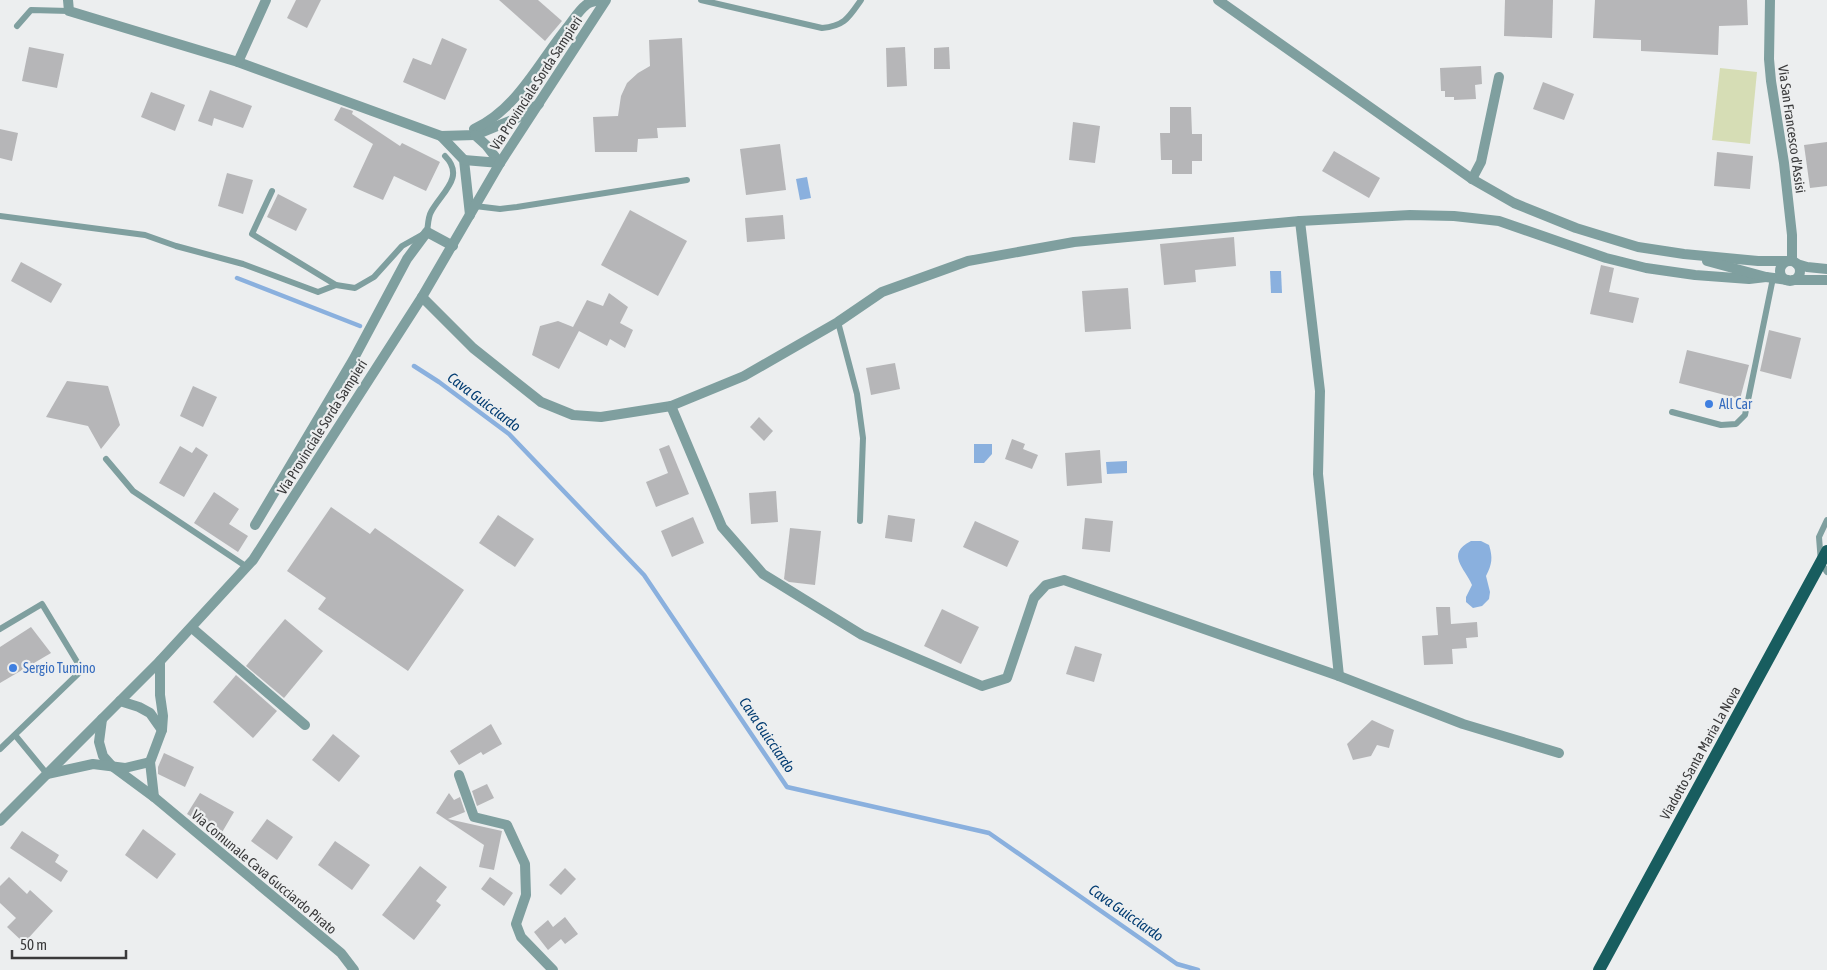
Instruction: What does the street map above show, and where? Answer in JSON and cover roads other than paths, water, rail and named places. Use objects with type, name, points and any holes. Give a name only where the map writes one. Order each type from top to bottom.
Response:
[{"type":"main road","name":"Viadotto Santa Maria La Nova","points":[[1599,970],[1827,551]]},
{"type":"street","points":[[238,62],[266,0]]},
{"type":"street","points":[[461,135],[482,126],[512,101],[586,5],[600,0]]},
{"type":"street","name":"Via Provinciale Sorda Sampieri","points":[[0,821],[192,628],[247,567],[265,543],[422,297],[500,163],[606,0]]},
{"type":"street","points":[[1218,0],[1472,179],[1514,203],[1576,228],[1638,247],[1684,254],[1758,261],[1792,262],[1807,267],[1827,269]]},
{"type":"street","name":"Via San Francesco d'Assisi","points":[[1770,0],[1769,59],[1784,163],[1792,235],[1792,262]]},
{"type":"street","points":[[69,5],[238,62],[441,136],[475,135],[517,118],[540,103]]},
{"type":"street","points":[[1472,179],[1481,162],[1499,77]]},
{"type":"street","points":[[475,135],[486,145],[500,163]]},
{"type":"street","points":[[441,136],[464,160],[473,210]]},
{"type":"street","points":[[464,160],[500,163]]},
{"type":"street","points":[[422,297],[473,348],[541,402],[574,415],[601,416],[671,406],[744,376],[838,322],[882,292],[968,261],[1074,242],[1300,220],[1410,215],[1454,216],[1499,221],[1606,258],[1646,268],[1695,275],[1740,274],[1790,280],[1827,280]]},
{"type":"street","points":[[1300,220],[1320,391],[1318,474],[1339,676]]},
{"type":"street","points":[[255,525],[353,360],[407,259],[427,232],[453,246]]},
{"type":"street","points":[[1684,254],[1740,274]]},
{"type":"street","points":[[1740,274],[1758,261]]},
{"type":"street","points":[[1792,262],[1800,268],[1800,273],[1797,278],[1790,280],[1783,278],[1781,268],[1792,262]]},
{"type":"street","points":[[671,406],[722,527],[763,574],[862,635],[982,686],[1007,678],[1034,598],[1046,584],[1064,580],[1339,676],[1463,724],[1559,752]]},
{"type":"street","points":[[192,628],[305,725]]},
{"type":"street","points":[[154,797],[150,762],[162,730],[160,661]]},
{"type":"street","points":[[120,701],[150,713],[162,730]]},
{"type":"street","points":[[102,719],[99,742],[103,756],[112,766]]},
{"type":"street","points":[[47,774],[92,764],[124,768],[150,762]]},
{"type":"street","name":"Via Comunale Cava Gucciardo Pirato","points":[[112,766],[154,797],[340,953],[354,970]]},
{"type":"street","points":[[459,775],[474,817],[507,825],[525,864],[526,896],[516,924],[521,937],[553,970]]},
{"type":"lane","points":[[701,0],[822,28],[835,27],[844,23],[861,0]]},
{"type":"lane","points":[[17,26],[31,10],[69,5]]},
{"type":"lane","points":[[272,191],[252,234],[336,285],[355,288],[374,277],[402,246],[427,232],[430,214],[451,183],[454,174],[452,163],[445,156]]},
{"type":"lane","points":[[473,210],[517,207],[687,180]]},
{"type":"lane","points":[[0,216],[145,235],[176,246],[243,264],[318,292],[336,285]]},
{"type":"lane","points":[[1672,412],[1722,425],[1736,424],[1745,415],[1769,277]]},
{"type":"lane","points":[[838,322],[857,394],[863,438],[860,521]]},
{"type":"lane","points":[[106,459],[133,491],[247,567]]},
{"type":"lane","points":[[1827,520],[1819,536],[1821,563],[1827,572]]},
{"type":"lane","points":[[0,629],[42,604],[82,670],[0,750]]},
{"type":"lane","points":[[15,735],[47,774]]},
{"type":"water","points":[[807,177],[811,198],[800,200],[796,179]]},
{"type":"water","points":[[1270,271],[1281,271],[1282,293],[1271,293]]},
{"type":"water","points":[[974,444],[992,444],[992,454],[984,463],[974,463]]},
{"type":"water","points":[[1127,461],[1127,473],[1107,474],[1106,462]]},
{"type":"water","points":[[1471,541],[1481,541],[1489,545],[1491,554],[1491,564],[1486,576],[1490,592],[1489,599],[1482,606],[1473,608],[1466,602],[1466,597],[1472,585],[1459,562],[1458,556],[1463,546]]},
{"type":"waterway","name":"Cava Guicciardo","points":[[237,278],[360,326]]},
{"type":"waterway","name":"Cava Guicciardo","points":[[414,366],[439,382],[509,434],[644,575],[787,787],[989,833],[1177,964],[1198,970]]},
{"type":"place","name":"All Car","points":[[1709,404]]},
{"type":"place","name":"Sergio Tumino","points":[[13,668]]}]
